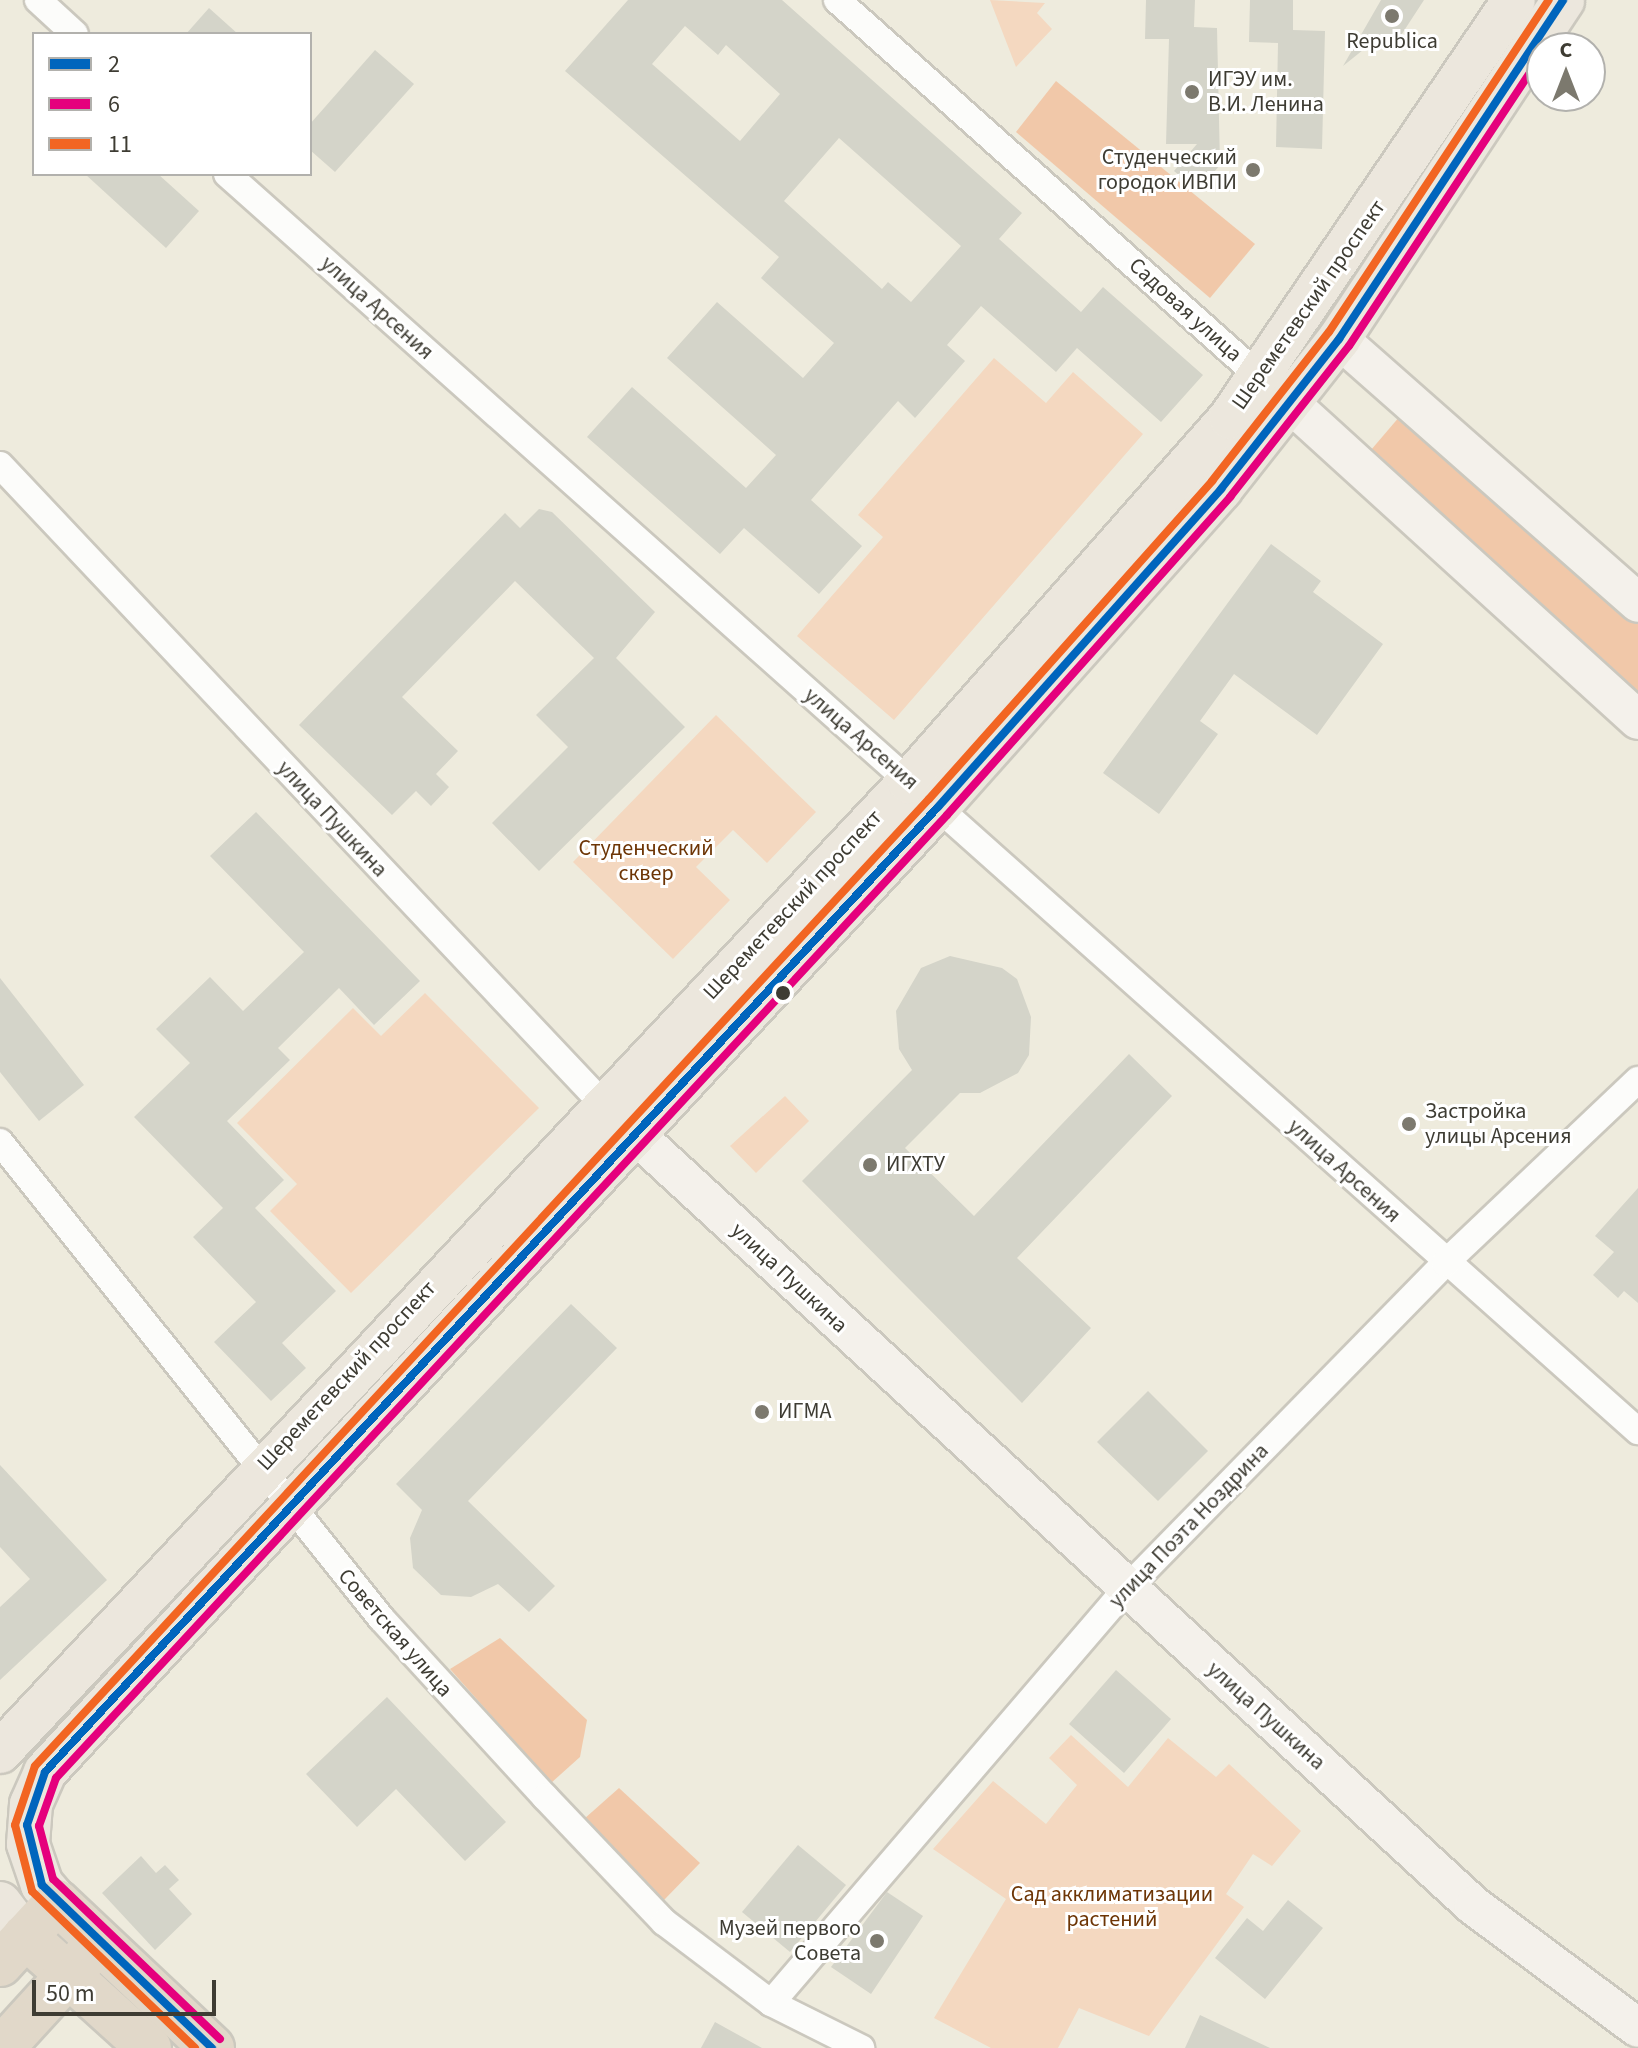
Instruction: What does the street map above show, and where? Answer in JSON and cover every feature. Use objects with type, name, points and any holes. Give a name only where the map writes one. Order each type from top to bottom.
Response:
[{"type":"highway","points":[[133,2034],[67,1977],[8,1934],[57,1902],[212,2048]]},
{"type":"highway","points":[[10,2040],[98,1943]]},
{"type":"highway","points":[[10,2040],[78,2011],[133,2034]]},
{"type":"main road","name":"Шереметевский проспект","points":[[1277,392],[1514,0]]},
{"type":"main road","name":"Шереметевский проспект","points":[[57,1902],[30,1858],[31,1804],[45,1772],[288,1502],[634,1135],[924,794],[1277,392],[1339,339],[1563,0]]},
{"type":"main road","name":"Шереметевский проспект","points":[[0,1752],[603,1104],[924,794]]},
{"type":"street","points":[[38,0],[73,32]]},
{"type":"street","name":"Садовая улица","points":[[837,0],[1277,392],[1638,720]]},
{"type":"street","name":"улица Арсения","points":[[229,176],[1445,1263],[1638,1431]]},
{"type":"street","points":[[1339,339],[1638,603]]},
{"type":"street","name":"улица Пушкина","points":[[0,465],[634,1135],[1474,1906],[1638,2028]]},
{"type":"street","name":"улица Поэта Ноздрина","points":[[771,2003],[1126,1589],[1445,1263],[1638,1080]]},
{"type":"street","name":"Советская улица","points":[[0,1142],[288,1502],[446,1692],[664,1922],[771,2003],[861,2048]]},
{"type":"green space","points":[[990,0],[1045,3],[1037,13],[1052,29],[1016,67]]},
{"type":"green space","points":[[994,358],[1046,403],[1073,372],[1143,434],[894,720],[797,636],[883,537],[858,515]]},
{"type":"green space","name":"Студенческий сквер","points":[[716,715],[816,812],[767,863],[733,830],[696,867],[730,900],[673,959],[573,862]]},
{"type":"green space","points":[[425,993],[539,1108],[351,1293],[270,1211],[297,1184],[237,1123],[353,1008],[381,1036]]},
{"type":"green space","points":[[785,1096],[809,1121],[756,1173],[730,1146]]},
{"type":"green space","name":"Сад акклиматизации растений","points":[[1071,1735],[1128,1787],[1168,1738],[1216,1777],[1229,1764],[1301,1831],[1272,1866],[1253,1854],[1226,1894],[1244,1907],[1149,2036],[1079,2008],[1058,2048],[991,2048],[934,2018],[1006,1899],[933,1849],[993,1781],[1046,1824],[1077,1785],[1049,1758]]},
{"type":"shaded area","points":[[1056,81],[1255,244],[1210,298],[1016,132]]},
{"type":"shaded area","points":[[1406,409],[1638,617],[1638,709],[1365,457]]},
{"type":"shaded area","points":[[500,1638],[587,1720],[580,1757],[551,1783],[450,1669]]},
{"type":"shaded area","points":[[619,1788],[700,1863],[664,1900],[584,1819]]},
{"type":"building","points":[[628,0],[782,0],[1022,213],[999,239],[1081,312],[1103,287],[1203,375],[1161,422],[1077,348],[1056,372],[981,306],[947,345],[965,361],[915,418],[898,401],[811,500],[862,546],[819,594],[744,528],[720,554],[587,437],[632,387],[746,488],[776,455],[667,358],[717,302],[803,378],[834,343],[761,278],[779,257],[565,71]],"holes":[[[685,26],[718,55],[726,45],[780,94],[740,141],[652,64]],[[839,138],[961,246],[911,302],[888,282],[882,289],[784,201]]]},
{"type":"building","name":"ИГЭУ им. В.И. Ленина","points":[[1146,0],[1195,0],[1194,27],[1217,28],[1220,165],[1198,191],[1174,171],[1197,144],[1166,144],[1169,39],[1145,39]]},
{"type":"building","points":[[1250,0],[1293,0],[1293,30],[1325,31],[1322,149],[1276,147],[1278,43],[1249,42]]},
{"type":"building","name":"Republica","points":[[1381,0],[1424,0],[1396,43],[1383,34],[1343,66]]},
{"type":"building","points":[[209,8],[236,32],[188,32]]},
{"type":"building","points":[[375,50],[414,84],[335,172],[312,152],[312,122]]},
{"type":"building","points":[[87,176],[160,176],[199,211],[166,248]]},
{"type":"building","points":[[539,509],[552,512],[655,612],[616,658],[685,727],[539,871],[492,823],[568,747],[536,715],[594,658],[515,581],[402,697],[458,751],[436,774],[449,787],[431,806],[416,791],[392,815],[299,725],[505,513],[520,528]]},
{"type":"building","points":[[1271,544],[1321,581],[1313,592],[1383,644],[1317,735],[1234,674],[1200,721],[1218,734],[1159,814],[1103,773]]},
{"type":"building","points":[[256,812],[420,981],[374,1025],[339,988],[278,1048],[290,1060],[227,1121],[284,1180],[255,1208],[336,1291],[282,1343],[306,1368],[271,1401],[214,1342],[256,1302],[193,1237],[223,1208],[134,1117],[190,1063],[156,1029],[210,977],[243,1011],[304,952],[210,856]]},
{"type":"building","name":"ИГХТУ","points":[[950,956],[1002,968],[1017,979],[1031,1017],[1029,1055],[1018,1073],[980,1093],[960,1093],[905,1148],[974,1216],[1129,1054],[1172,1096],[1017,1258],[1091,1328],[1022,1403],[802,1181],[912,1070],[899,1049],[896,1011],[921,968]]},
{"type":"building","points":[[0,978],[84,1085],[39,1121],[0,1072]]},
{"type":"building","points":[[1638,1188],[1638,1303],[1624,1291],[1618,1298],[1593,1275],[1614,1252],[1595,1236]]},
{"type":"building","points":[[571,1304],[617,1348],[468,1501],[555,1586],[529,1612],[498,1584],[471,1597],[441,1595],[413,1568],[410,1538],[422,1510],[396,1484]]},
{"type":"building","points":[[1148,1391],[1208,1451],[1158,1501],[1097,1442]]},
{"type":"building","points":[[0,1465],[107,1580],[0,1680],[0,1607],[30,1579],[0,1547]]},
{"type":"building","points":[[1116,1670],[1171,1719],[1124,1773],[1069,1724]]},
{"type":"building","points":[[387,1697],[506,1822],[465,1861],[396,1789],[357,1827],[306,1774]]},
{"type":"building","points":[[798,1845],[846,1885],[790,1952],[742,1912]]},
{"type":"building","points":[[141,1856],[156,1873],[165,1865],[179,1880],[169,1889],[192,1914],[155,1950],[102,1893]]},
{"type":"building","name":"Музей первого Совета","points":[[887,1892],[923,1916],[871,1994],[831,1967]]},
{"type":"building","points":[[1288,1900],[1323,1928],[1265,1999],[1215,1958],[1247,1918],[1263,1931]]},
{"type":"building","points":[[1200,2015],[1270,2048],[1185,2048]]},
{"type":"building","points":[[715,2022],[762,2048],[701,2048]]},
{"type":"transit line","name":"11","points":[[195,2048],[32,1891],[15,1825],[35,1766],[929,799],[1212,481],[1329,332],[1549,0]]},
{"type":"transit line","name":"2","points":[[212,2048],[42,1885],[27,1825],[45,1772],[938,807],[1221,489],[1339,339],[1563,0]]},
{"type":"transit line","name":"6","points":[[220,2039],[53,1879],[39,1826],[56,1778],[947,815],[1230,497],[1349,346],[1526,78]]},
{"type":"place","name":"Republica","points":[[1392,16]]},
{"type":"place","name":"ИГЭУ им. В.И. Ленина","points":[[1192,92]]},
{"type":"place","name":"Студенческий городок ИВПИ","points":[[1253,170]]},
{"type":"place","name":"Застройка улицы Арсения","points":[[1409,1124]]},
{"type":"place","name":"ИГХТУ","points":[[870,1165]]},
{"type":"place","name":"ИГМА","points":[[762,1412]]},
{"type":"place","name":"Музей первого Совета","points":[[877,1941]]}]
